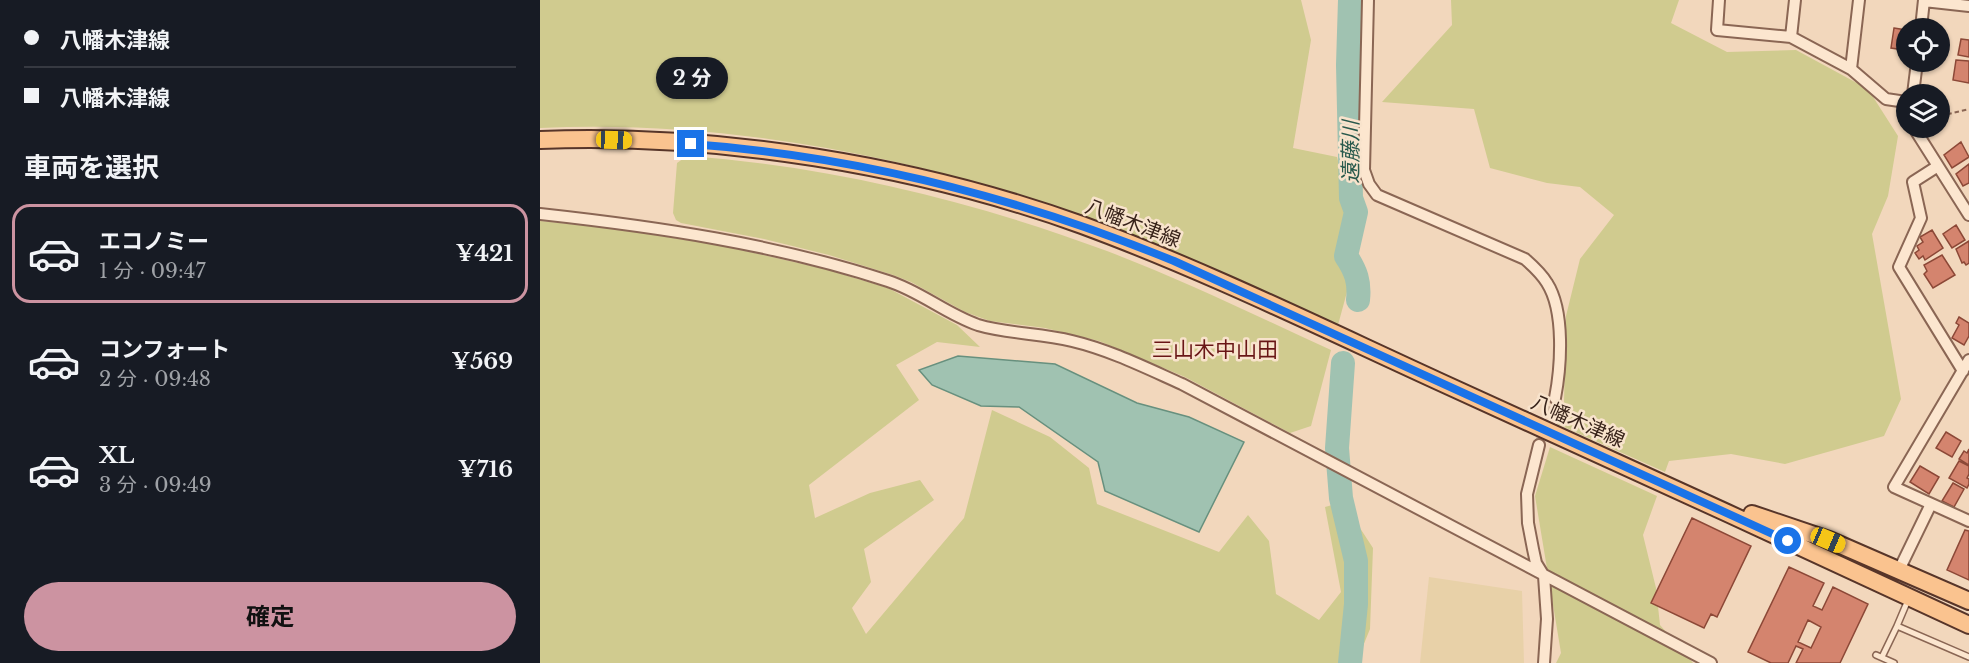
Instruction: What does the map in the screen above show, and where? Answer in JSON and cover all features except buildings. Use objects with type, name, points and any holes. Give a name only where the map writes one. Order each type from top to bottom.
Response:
[{"type":"main road","name":"八幡木津線","points":[[540,141],[614,140],[766,152],[835,162],[931,181],[1045,213],[1174,261],[1969,625]]},
{"type":"main road","name":"八幡木津線","points":[[1671,487],[1828,540],[1969,601]]},
{"type":"street","points":[[1368,0],[1364,170],[1369,184],[1377,195],[1525,259],[1537,269],[1548,284],[1556,304],[1559,355],[1554,398]]},
{"type":"street","points":[[1719,0],[1717,30],[1791,37],[1851,69],[1886,99],[1896,100]]},
{"type":"street","points":[[1791,37],[1795,0]]},
{"type":"street","points":[[1851,69],[1859,0]]},
{"type":"street","points":[[1922,18],[1924,0],[1969,6]]},
{"type":"street","points":[[1920,138],[1969,215]]},
{"type":"street","points":[[1938,166],[1913,182],[1921,218],[1899,267],[1963,371]]},
{"type":"street","points":[[540,214],[664,229],[773,249],[827,262],[908,288],[962,318],[982,326],[1043,335],[1097,348],[1182,384],[1711,663]]},
{"type":"street","points":[[1967,516],[1931,504],[1894,487],[1969,360]]},
{"type":"street","points":[[1539,445],[1527,494],[1528,523],[1533,549],[1536,563],[1544,576],[1547,619],[1544,663]]},
{"type":"street","points":[[1899,570],[1931,504]]},
{"type":"lane","points":[[1894,663],[1879,656],[1897,626],[1909,597]]},
{"type":"lane","points":[[1897,626],[1969,657]]},
{"type":"path","points":[[1950,114],[1969,109]]},
{"type":"shaded area","points":[[540,0],[1301,0],[1311,40],[1293,148],[1337,157],[1360,244],[1338,325],[1198,262],[1113,227],[974,182],[903,164],[831,149],[686,130],[613,127],[540,128]]},
{"type":"shaded area","points":[[1451,0],[1679,0],[1671,23],[1727,52],[1796,50],[1868,89],[1898,138],[1888,196],[1872,234],[1901,399],[1884,436],[1785,464],[1731,454],[1669,461],[1665,472],[1557,424],[1564,402],[1566,316],[1580,259],[1614,215],[1580,187],[1547,183],[1490,168],[1474,109],[1382,102],[1452,25]]},
{"type":"shaded area","points":[[687,156],[794,168],[900,188],[1005,216],[1107,251],[1164,274],[1331,350],[1311,426],[1290,433],[1185,377],[1099,341],[1045,328],[990,321],[965,312],[911,282],[893,275],[829,255],[764,239],[681,223],[676,220],[673,213],[677,163]]},
{"type":"shaded area","points":[[540,221],[609,228],[719,245],[825,269],[888,288],[957,325],[980,347],[937,342],[896,365],[919,400],[809,485],[815,518],[870,493],[920,480],[934,500],[864,549],[871,582],[852,608],[866,634],[964,518],[992,410],[1050,437],[1089,468],[1097,504],[1219,552],[1248,515],[1269,541],[1276,594],[1319,620],[1341,592],[1325,507],[1343,502],[1373,548],[1370,629],[1356,663],[540,663]]},
{"type":"shaded area","points":[[958,356],[1055,364],[1137,403],[1189,417],[1244,442],[1199,532],[1105,491],[1098,462],[1019,407],[981,406],[932,385],[919,370]]},
{"type":"shaded area","points":[[1550,447],[1657,496],[1643,535],[1656,588],[1660,625],[1693,663],[1556,663],[1561,653],[1535,496]]},
{"type":"shaded area","points":[[1429,577],[1522,591],[1524,663],[1420,663]]},
{"type":"waterway","name":"遠藤川","points":[[1350,0],[1348,65],[1351,198],[1356,212],[1346,256],[1356,277],[1358,300]]},
{"type":"waterway","name":"遠藤川","points":[[1343,363],[1337,448],[1341,498],[1356,561],[1356,604],[1350,663]]},
{"type":"tunnel","points":[[1539,445],[1555,398]]},
{"type":"district","name":"三山木中山田","points":[[1215,350]]},
{"type":"route","points":[[691,144],[754,150],[835,162],[931,181],[1078,224],[1174,261],[1788,541]]}]
